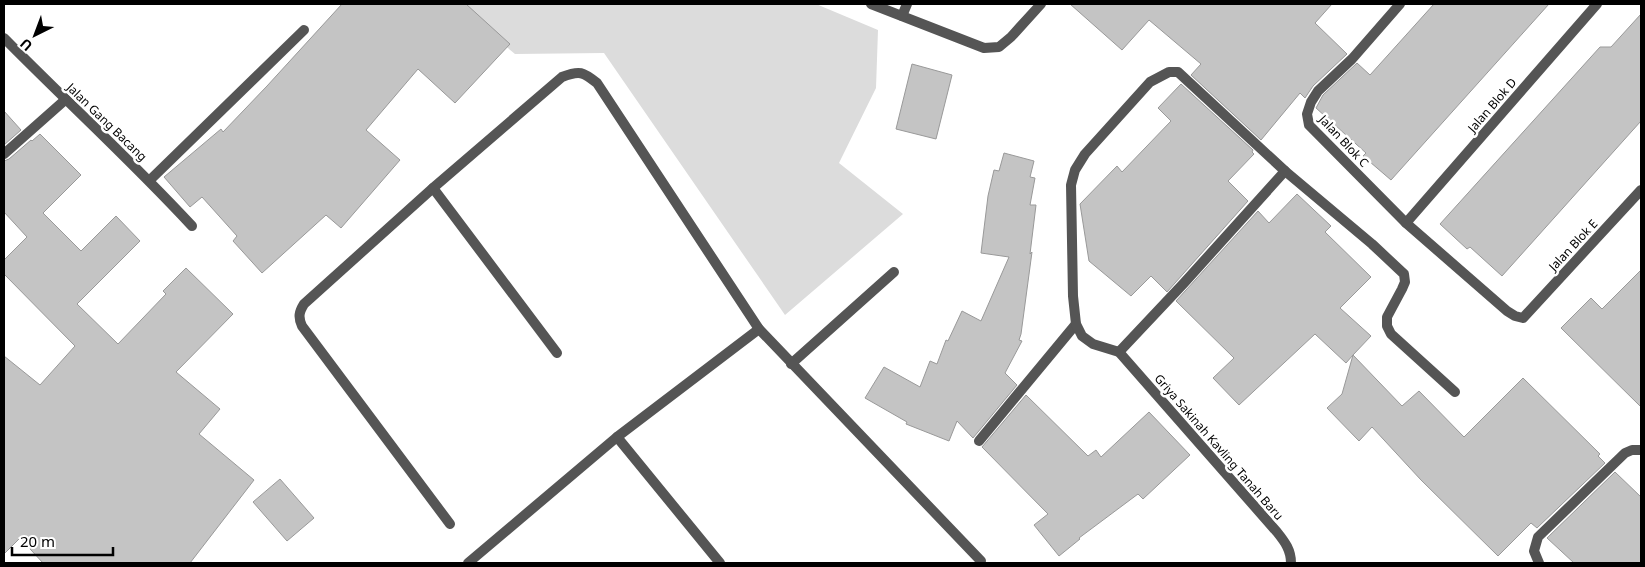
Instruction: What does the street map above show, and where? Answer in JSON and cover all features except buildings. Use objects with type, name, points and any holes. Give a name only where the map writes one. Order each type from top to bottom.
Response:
[{"type":"street","points":[[871,4],[984,48],[999,47],[1011,37],[1041,4]]},
{"type":"street","points":[[902,16],[907,4]]},
{"type":"street","name":"Jalan Blok C","points":[[1400,4],[1352,59],[1318,91],[1311,102],[1307,114],[1309,125],[1406,224],[1507,311],[1515,316],[1524,318]]},
{"type":"street","name":"Jalan Blok D","points":[[1406,224],[1597,4]]},
{"type":"street","points":[[150,180],[304,30]]},
{"type":"street","name":"Jalan Gang Bacang","points":[[4,38],[65,100],[150,180],[192,226]]},
{"type":"street","points":[[450,524],[302,326],[299,317],[300,310],[304,304],[433,188],[562,77],[575,72],[586,75],[597,83],[758,329],[981,561]]},
{"type":"street","points":[[1285,171],[1119,352],[1093,344],[1082,336],[1076,324],[1073,296],[1071,185],[1075,170],[1085,154],[1150,82],[1168,72],[1178,72],[1285,171],[1372,244],[1404,274],[1405,282],[1387,317],[1387,326],[1392,334],[1455,392]]},
{"type":"street","points":[[4,154],[65,100]]},
{"type":"street","points":[[433,188],[557,353]]},
{"type":"street","name":"Jalan Blok E","points":[[1524,318],[1641,190]]},
{"type":"street","points":[[791,364],[894,272]]},
{"type":"street","points":[[979,440],[1076,324]]},
{"type":"street","points":[[471,562],[617,437],[758,329]]},
{"type":"street","name":"Griya Sakinah Kavling Tanah Baru","points":[[1119,352],[1277,532],[1286,544],[1291,556],[1291,563]]},
{"type":"street","points":[[617,437],[720,563]]},
{"type":"street","points":[[1539,563],[1534,551],[1538,537],[1625,453],[1632,450],[1641,450]]},
{"type":"shaded area","points":[[455,4],[816,4],[878,30],[876,88],[839,163],[903,214],[785,315],[604,53],[515,54]]}]
